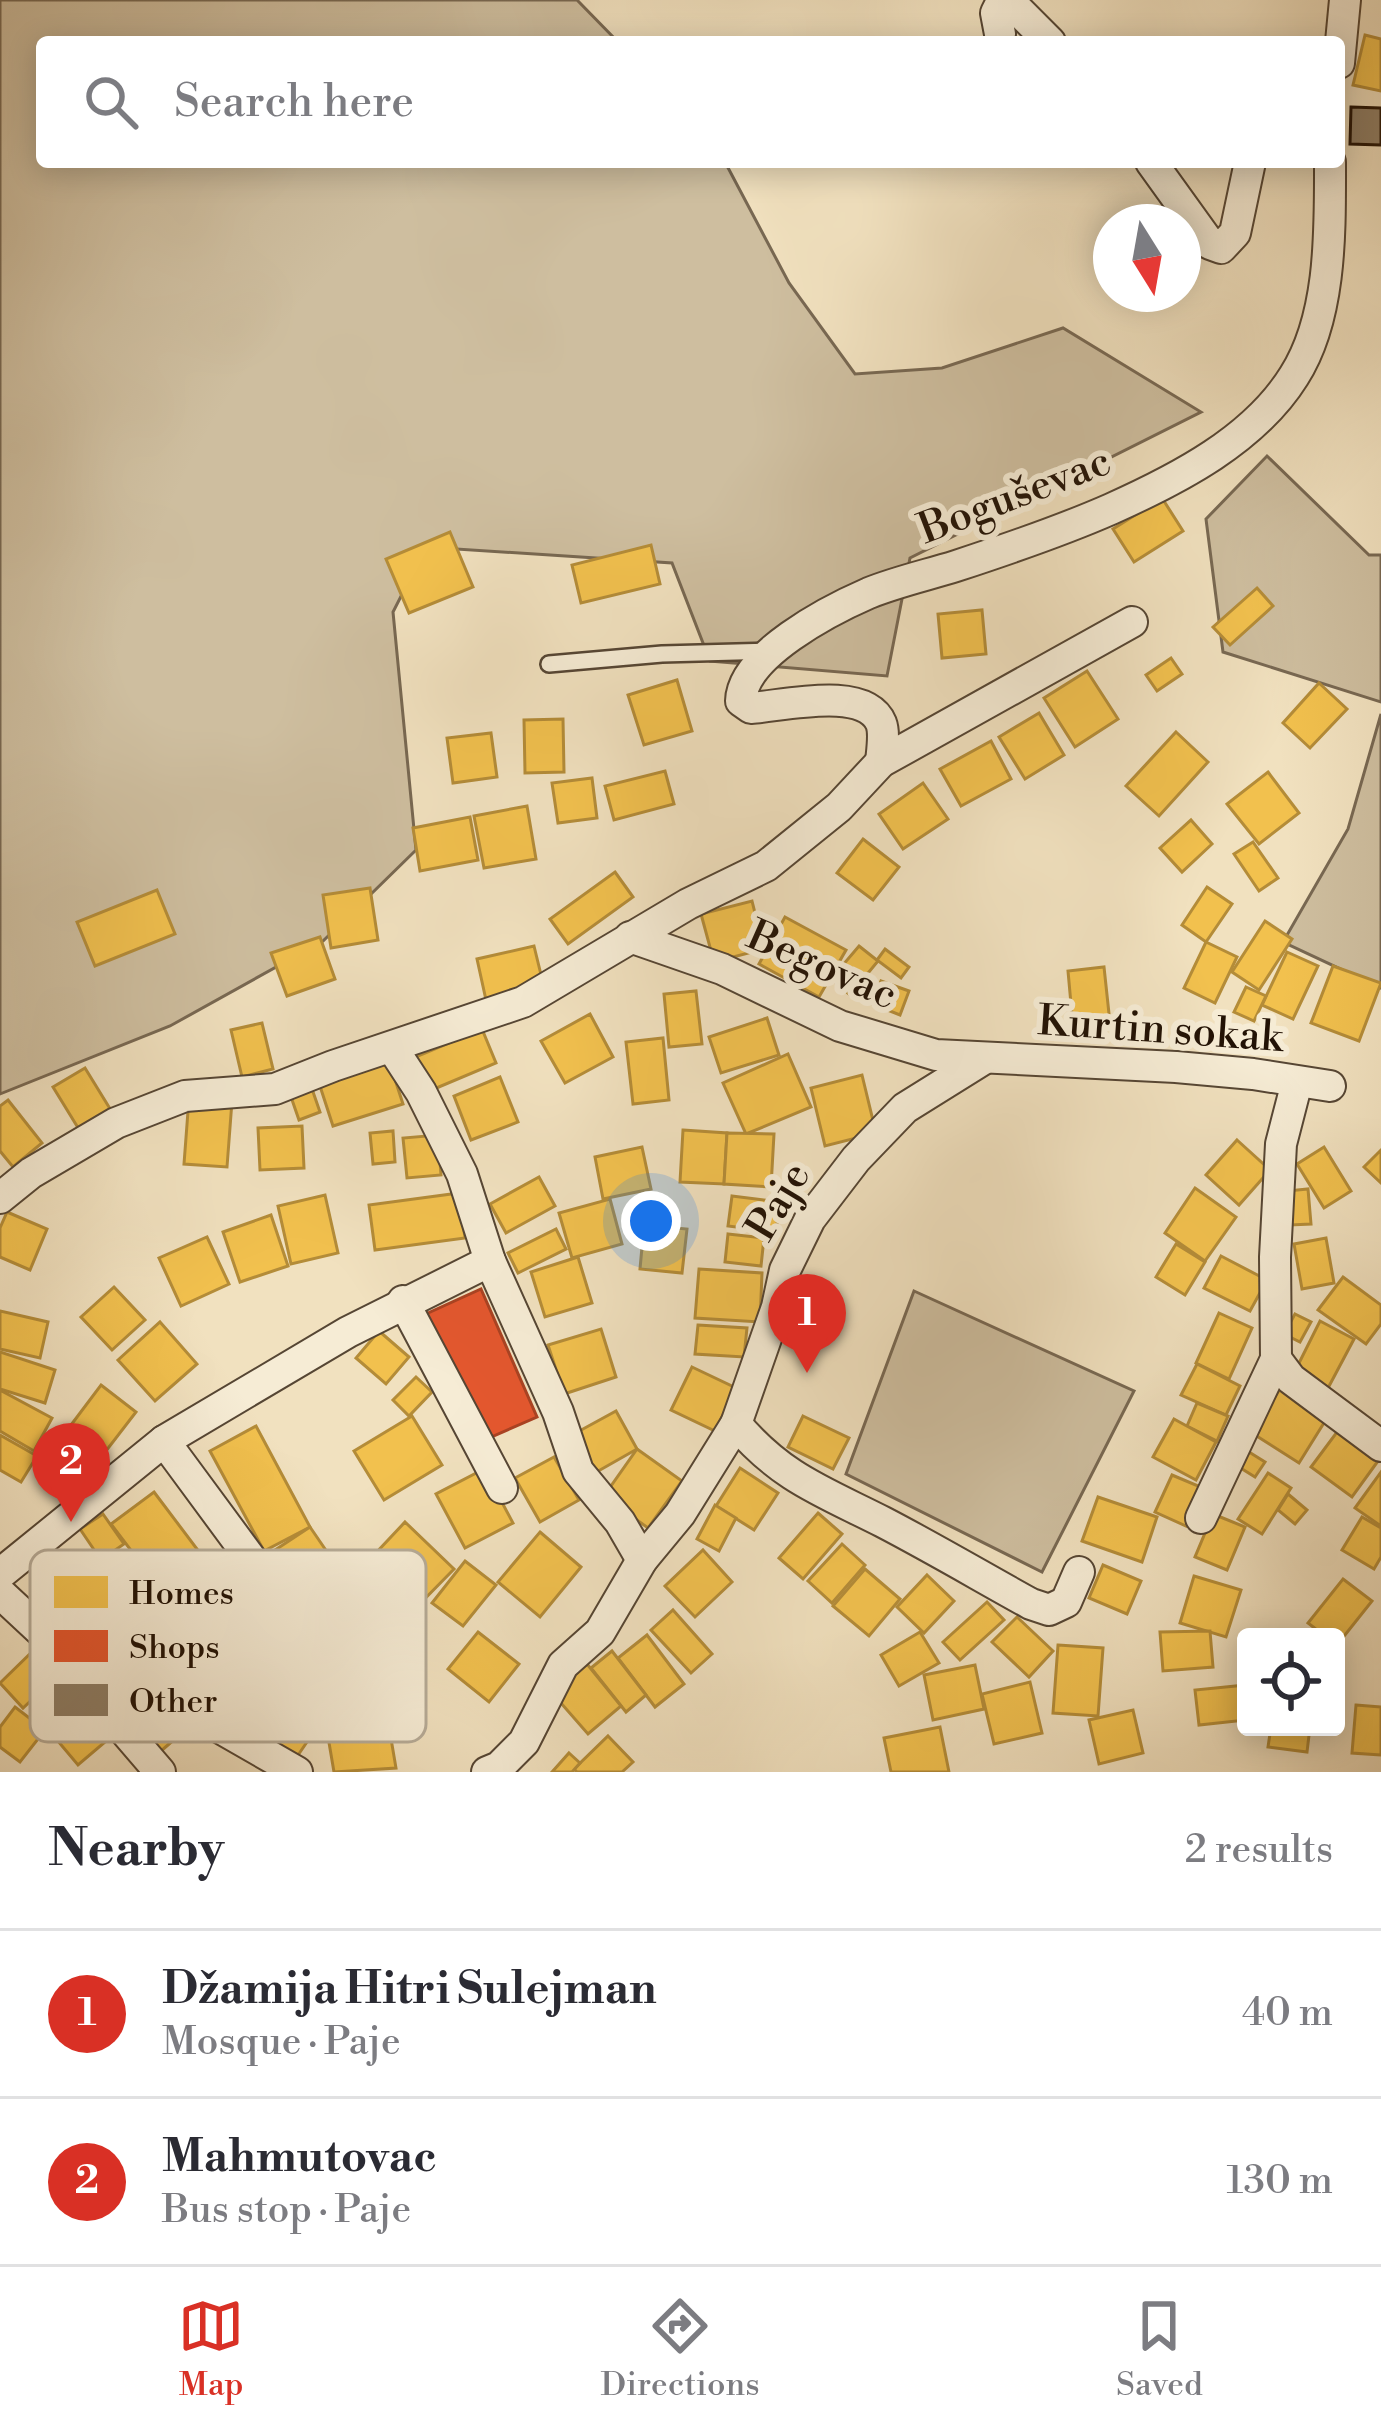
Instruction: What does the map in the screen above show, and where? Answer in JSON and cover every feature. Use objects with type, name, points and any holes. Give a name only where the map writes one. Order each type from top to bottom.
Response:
[{"type":"street","points":[[1342,36],[1345,0]]},
{"type":"street","points":[[1000,34],[996,13],[1000,5],[1010,2],[1044,36]]},
{"type":"street","points":[[1154,168],[1210,244],[1220,248],[1235,232],[1249,168]]},
{"type":"street","name":"Boguševac","points":[[881,762],[882,724],[871,710],[830,700],[752,708],[741,701],[749,675],[772,651],[818,619],[870,593],[1110,509],[1186,471],[1248,430],[1295,375],[1323,302],[1330,168]]},
{"type":"street","points":[[0,1198],[31,1173],[116,1123],[167,1103],[207,1093],[275,1089],[523,1002],[630,937],[766,866],[839,807],[881,762],[1132,622]]},
{"type":"street","name":"Begovac","points":[[630,937],[684,952],[806,1012],[882,1041],[936,1055],[982,1060]]},
{"type":"street","points":[[393,1048],[462,1174],[490,1261],[558,1412],[578,1472],[620,1522],[642,1560]]},
{"type":"street","name":"Kurtin sokak","points":[[982,1060],[1176,1067],[1330,1086]]},
{"type":"street","name":"Paje","points":[[487,1772],[499,1767],[524,1742],[563,1665],[600,1632],[642,1560],[680,1514],[736,1424],[785,1270],[810,1220],[856,1159],[905,1108],[982,1060]]},
{"type":"street","points":[[1201,1518],[1276,1359],[1281,1144],[1297,1082]]},
{"type":"street","points":[[0,1574],[164,1441],[403,1301],[490,1261]]},
{"type":"street","points":[[403,1301],[502,1488]]},
{"type":"street","points":[[1276,1359],[1291,1379],[1381,1447]]},
{"type":"street","points":[[736,1424],[760,1453],[796,1480],[884,1522],[1031,1604],[1048,1610],[1066,1602],[1079,1572]]},
{"type":"street","points":[[164,1441],[244,1550]]},
{"type":"street","points":[[0,1593],[30,1620]]},
{"type":"street","points":[[120,1742],[129,1772]]},
{"type":"street","points":[[134,1742],[160,1772]]},
{"type":"street","points":[[245,1742],[297,1772]]},
{"type":"street","points":[[512,1772],[524,1742]]},
{"type":"lane","points":[[549,664],[772,651]]},
{"type":"shaded area","points":[[0,0],[577,0],[612,36],[36,36],[36,168],[728,168],[789,283],[855,374],[942,368],[1063,328],[1201,412],[910,558],[887,676],[710,661],[672,563],[426,547],[393,612],[416,850],[323,941],[170,1026],[0,1094]]},
{"type":"shaded area","points":[[1267,456],[1369,555],[1381,555],[1381,702],[1223,652],[1206,519]]},
{"type":"shaded area","points":[[1381,714],[1381,988],[1283,942],[1348,829]]},
{"type":"shaded area","points":[[914,1291],[1134,1391],[1042,1572],[846,1474]]},
{"type":"building: Homes","points":[[1365,35],[1381,39],[1381,91],[1353,85]]},
{"type":"building: Homes","points":[[1162,498],[1183,531],[1134,562],[1113,529]]},
{"type":"building: Homes","points":[[450,532],[473,587],[409,613],[386,559]]},
{"type":"building: Homes","points":[[651,545],[660,584],[581,603],[572,565]]},
{"type":"building: Homes","points":[[1257,588],[1273,606],[1230,645],[1213,627]]},
{"type":"building: Homes","points":[[982,610],[986,654],[942,658],[938,614]]},
{"type":"building: Homes","points":[[1171,658],[1182,674],[1157,691],[1146,675]]},
{"type":"building: Homes","points":[[1087,671],[1118,719],[1075,747],[1044,698]]},
{"type":"building: Homes","points":[[677,680],[692,731],[644,745],[628,695]]},
{"type":"building: Homes","points":[[1319,683],[1347,709],[1310,748],[1283,723]]},
{"type":"building: Homes","points":[[1039,713],[1064,755],[1025,779],[999,737]]},
{"type":"building: Homes","points":[[563,719],[564,772],[525,773],[524,720]]},
{"type":"building: Homes","points":[[1176,732],[1208,762],[1159,816],[1126,786]]},
{"type":"building: Homes","points":[[491,733],[497,777],[453,783],[447,738]]},
{"type":"building: Homes","points":[[991,741],[1011,779],[961,806],[940,769]]},
{"type":"building: Homes","points":[[665,771],[674,804],[614,820],[605,786]]},
{"type":"building: Homes","points":[[1268,772],[1299,813],[1259,844],[1227,804]]},
{"type":"building: Homes","points":[[592,778],[597,818],[558,823],[552,783]]},
{"type":"building: Homes","points":[[923,783],[948,819],[903,849],[879,814]]},
{"type":"building: Homes","points":[[527,806],[536,859],[484,868],[474,816]]},
{"type":"building: Homes","points":[[470,817],[478,860],[420,871],[413,828]]},
{"type":"building: Homes","points":[[1191,820],[1212,844],[1182,872],[1160,848]]},
{"type":"building: Homes","points":[[863,839],[899,867],[873,900],[837,873]]},
{"type":"building: Homes","points":[[1253,842],[1278,878],[1259,891],[1234,854]]},
{"type":"building: Homes","points":[[615,872],[633,897],[568,944],[550,919]]},
{"type":"building: Homes","points":[[1207,887],[1232,904],[1206,942],[1182,925]]},
{"type":"building: Homes","points":[[370,888],[378,940],[331,948],[323,895]]},
{"type":"building: Homes","points":[[157,890],[175,934],[95,966],[77,922]]},
{"type":"building: Homes","points":[[752,901],[764,949],[714,962],[701,914]]},
{"type":"building: Homes","points":[[785,917],[846,950],[819,997],[759,964]]},
{"type":"building: Homes","points":[[1265,921],[1292,939],[1259,990],[1232,972]]},
{"type":"building: Homes","points":[[320,937],[335,979],[287,996],[271,953]]},
{"type":"building: Homes","points":[[1206,942],[1237,957],[1215,1003],[1184,988]]},
{"type":"building: Homes","points":[[534,946],[544,987],[486,1000],[477,959]]},
{"type":"building: Homes","points":[[859,946],[878,961],[850,995],[831,979]]},
{"type":"building: Homes","points":[[885,949],[909,967],[901,978],[877,960]]},
{"type":"building: Homes","points":[[1287,952],[1318,966],[1293,1019],[1262,1005]]},
{"type":"building: Homes","points":[[1333,966],[1381,983],[1359,1041],[1311,1023]]},
{"type":"building: Homes","points":[[1104,967],[1110,1023],[1073,1026],[1068,971]]},
{"type":"building: Homes","points":[[881,981],[909,991],[900,1015],[872,1004]]},
{"type":"building: Homes","points":[[1246,987],[1266,996],[1254,1021],[1234,1012]]},
{"type":"building: Homes","points":[[696,991],[702,1044],[669,1047],[664,994]]},
{"type":"building: Homes","points":[[590,1014],[613,1057],[565,1083],[541,1041]]},
{"type":"building: Homes","points":[[767,1018],[779,1055],[721,1073],[709,1037]]},
{"type":"building: Homes","points":[[262,1023],[273,1069],[242,1077],[231,1030]]},
{"type":"building: Homes","points":[[482,1029],[496,1063],[427,1092],[413,1058]]},
{"type":"building: Homes","points":[[663,1038],[669,1100],[633,1104],[626,1042]]},
{"type":"building: Homes","points":[[788,1054],[811,1107],[746,1134],[723,1083]]},
{"type":"building: Homes","points":[[388,1058],[403,1104],[333,1126],[318,1080]]},
{"type":"building: Homes","points":[[85,1068],[112,1112],[80,1131],[53,1087]]},
{"type":"building: Homes","points":[[862,1075],[876,1133],[825,1146],[811,1088]]},
{"type":"building: Homes","points":[[500,1077],[518,1122],[471,1140],[454,1096]]},
{"type":"building: Homes","points":[[311,1086],[320,1112],[299,1120],[290,1094]]},
{"type":"building: Homes","points":[[189,1098],[232,1101],[227,1167],[184,1164]]},
{"type":"building: Homes","points":[[8,1100],[42,1143],[13,1167],[0,1151],[0,1106]]},
{"type":"building: Homes","points":[[302,1126],[304,1168],[260,1170],[258,1128]]},
{"type":"building: Homes","points":[[683,1130],[727,1133],[724,1184],[680,1182]]},
{"type":"building: Homes","points":[[393,1131],[395,1162],[373,1164],[370,1133]]},
{"type":"building: Homes","points":[[727,1133],[774,1134],[771,1187],[724,1184]]},
{"type":"building: Homes","points":[[438,1135],[441,1175],[407,1178],[403,1138]]},
{"type":"building: Homes","points":[[1237,1140],[1270,1170],[1239,1205],[1206,1175]]},
{"type":"building: Homes","points":[[642,1147],[651,1189],[603,1199],[595,1157]]},
{"type":"building: Homes","points":[[1324,1147],[1351,1191],[1324,1208],[1297,1164]]},
{"type":"building: Homes","points":[[1381,1150],[1381,1183],[1364,1167]]},
{"type":"building: Homes","points":[[539,1177],[555,1206],[506,1233],[490,1204]]},
{"type":"building: Homes","points":[[1195,1188],[1236,1217],[1205,1261],[1165,1233]]},
{"type":"building: Homes","points":[[1308,1189],[1311,1224],[1290,1225],[1287,1191]]},
{"type":"building: Homes","points":[[459,1193],[465,1238],[375,1250],[369,1205]]},
{"type":"building: Homes","points":[[325,1195],[338,1253],[291,1264],[278,1206]]},
{"type":"building: Homes","points":[[732,1196],[780,1202],[776,1232],[728,1226]]},
{"type":"building: Homes","points":[[610,1199],[622,1244],[572,1258],[559,1213]]},
{"type":"building: Homes","points":[[7,1212],[47,1229],[30,1270],[0,1257],[0,1228]]},
{"type":"building: Homes","points":[[271,1215],[288,1266],[240,1282],[223,1232]]},
{"type":"building: Homes","points":[[644,1225],[687,1229],[682,1273],[640,1269]]},
{"type":"building: Homes","points":[[556,1229],[566,1249],[518,1273],[508,1253]]},
{"type":"building: Homes","points":[[728,1234],[764,1238],[761,1266],[725,1262]]},
{"type":"building: Homes","points":[[207,1237],[229,1284],[181,1306],[159,1258]]},
{"type":"building: Homes","points":[[1326,1238],[1334,1283],[1302,1289],[1294,1244]]},
{"type":"building: Homes","points":[[1176,1244],[1205,1262],[1185,1295],[1156,1277]]},
{"type":"building: Homes","points":[[1221,1256],[1267,1280],[1250,1311],[1204,1288]]},
{"type":"building: Homes","points":[[578,1257],[592,1303],[545,1317],[531,1272]]},
{"type":"building: Homes","points":[[699,1269],[762,1273],[760,1322],[695,1318]]},
{"type":"building: Homes","points":[[1343,1277],[1381,1305],[1381,1324],[1366,1344],[1318,1310]]},
{"type":"building: Homes","points":[[114,1287],[145,1320],[112,1350],[81,1317]]},
{"type":"building: Homes","points":[[0,1311],[48,1322],[40,1358],[0,1349]]},
{"type":"building: Homes","points":[[1219,1313],[1252,1328],[1229,1379],[1196,1363]]},
{"type":"building: Homes","points":[[1295,1314],[1311,1322],[1300,1342],[1284,1334]]},
{"type":"building: Homes","points":[[1320,1321],[1354,1339],[1327,1390],[1294,1373]]},
{"type":"building: Homes","points":[[160,1322],[197,1364],[155,1401],[118,1360]]},
{"type":"building: Homes","points":[[698,1325],[747,1328],[744,1357],[695,1354]]},
{"type":"building: Homes","points":[[601,1329],[616,1377],[564,1394],[548,1345]]},
{"type":"building: Homes","points":[[379,1331],[409,1357],[386,1384],[356,1358]]},
{"type":"building: Homes","points":[[0,1352],[55,1370],[45,1403],[0,1389]]},
{"type":"building: Homes","points":[[1197,1364],[1240,1386],[1226,1415],[1181,1395]]},
{"type":"building: Homes","points":[[692,1367],[736,1388],[715,1431],[671,1410]]},
{"type":"building: Homes","points":[[416,1377],[432,1392],[409,1416],[393,1400]]},
{"type":"building: Homes","points":[[101,1385],[136,1412],[106,1451],[71,1425]]},
{"type":"building: Homes","points":[[1280,1389],[1327,1418],[1299,1463],[1252,1433]]},
{"type":"building: Homes","points":[[0,1390],[52,1418],[34,1451],[0,1431]]},
{"type":"building: Homes","points":[[1197,1403],[1228,1416],[1217,1441],[1187,1426]]},
{"type":"building: Homes","points":[[616,1411],[637,1449],[593,1474],[572,1435]]},
{"type":"building: Homes","points":[[412,1416],[442,1465],[384,1500],[354,1451]]},
{"type":"building: Homes","points":[[803,1416],[849,1438],[833,1469],[788,1447]]},
{"type":"building: Homes","points":[[1174,1419],[1216,1442],[1196,1480],[1153,1457]]},
{"type":"building: Homes","points":[[256,1426],[310,1527],[263,1550],[210,1451]]},
{"type":"building: Homes","points":[[1337,1432],[1378,1461],[1352,1497],[1311,1467]]},
{"type":"building: Homes","points":[[0,1435],[37,1456],[21,1482],[0,1470]]},
{"type":"building: Homes","points":[[637,1449],[682,1481],[648,1528],[604,1496]]},
{"type":"building: Homes","points":[[1249,1452],[1265,1462],[1255,1477],[1239,1467]]},
{"type":"building: Homes","points":[[554,1457],[579,1500],[540,1522],[515,1478]]},
{"type":"building: Homes","points":[[740,1468],[778,1493],[754,1530],[716,1506]]},
{"type":"building: Homes","points":[[484,1469],[513,1523],[465,1548],[436,1494]]},
{"type":"building: Homes","points":[[1381,1472],[1381,1526],[1355,1508]]},
{"type":"building: Homes","points":[[1268,1473],[1291,1488],[1262,1534],[1238,1519]]},
{"type":"building: Homes","points":[[1172,1475],[1203,1488],[1186,1526],[1155,1512]]},
{"type":"building: Homes","points":[[154,1492],[198,1550],[131,1550],[111,1524]]},
{"type":"building: Homes","points":[[1288,1494],[1307,1510],[1295,1524],[1278,1510]]},
{"type":"building: Homes","points":[[1098,1497],[1157,1517],[1142,1562],[1082,1541]]},
{"type":"building: Homes","points":[[715,1505],[736,1518],[719,1551],[697,1539]]},
{"type":"building: Homes","points":[[818,1513],[842,1534],[803,1579],[779,1558]]},
{"type":"building: Homes","points":[[103,1514],[124,1544],[115,1550],[94,1550],[80,1529]]},
{"type":"building: Homes","points":[[1213,1514],[1245,1527],[1227,1570],[1195,1557]]},
{"type":"building: Homes","points":[[1362,1517],[1381,1528],[1381,1557],[1374,1569],[1342,1550]]},
{"type":"building: Homes","points":[[405,1522],[454,1569],[426,1598],[426,1550],[379,1550]]},
{"type":"building: Homes","points":[[310,1527],[326,1550],[275,1550]]},
{"type":"building: Homes","points":[[540,1532],[581,1567],[540,1617],[498,1582]]},
{"type":"building: Homes","points":[[842,1544],[865,1565],[832,1603],[808,1581]]},
{"type":"building: Homes","points":[[703,1550],[732,1582],[695,1617],[665,1586]]},
{"type":"building: Homes","points":[[465,1561],[496,1585],[463,1626],[432,1603]]},
{"type":"building: Homes","points":[[1103,1565],[1141,1581],[1127,1614],[1089,1598]]},
{"type":"building: Homes","points":[[865,1569],[900,1599],[869,1636],[833,1606]]},
{"type":"building: Homes","points":[[927,1575],[954,1601],[924,1633],[897,1607]]},
{"type":"building: Homes","points":[[1194,1576],[1241,1590],[1226,1637],[1180,1623]]},
{"type":"building: Homes","points":[[1343,1579],[1372,1601],[1345,1635],[1345,1628],[1314,1628],[1308,1623]]},
{"type":"building: Homes","points":[[987,1602],[1004,1620],[960,1660],[943,1642]]},
{"type":"building: Homes","points":[[673,1610],[712,1654],[691,1673],[651,1630]]},
{"type":"building: Homes","points":[[1017,1617],[1053,1651],[1029,1677],[992,1642]]},
{"type":"building: Homes","points":[[1210,1631],[1213,1667],[1163,1671],[1160,1632]]},
{"type":"building: Homes","points":[[478,1632],[519,1664],[489,1702],[448,1669]]},
{"type":"building: Homes","points":[[920,1632],[939,1663],[899,1686],[881,1655]]},
{"type":"building: Homes","points":[[647,1635],[684,1684],[655,1707],[618,1658]]},
{"type":"building: Homes","points":[[1058,1645],[1103,1648],[1098,1716],[1053,1713]]},
{"type":"building: Homes","points":[[612,1651],[646,1695],[626,1712],[591,1668]]},
{"type":"building: Homes","points":[[30,1654],[30,1701],[23,1708],[0,1683]]},
{"type":"building: Homes","points":[[587,1664],[621,1706],[588,1734],[553,1694]]},
{"type":"building: Homes","points":[[975,1665],[984,1709],[933,1720],[924,1675]]},
{"type":"building: Homes","points":[[1030,1682],[1042,1733],[994,1744],[982,1694]]},
{"type":"building: Homes","points":[[1237,1686],[1237,1721],[1199,1725],[1195,1690]]},
{"type":"building: Homes","points":[[1356,1705],[1381,1707],[1381,1755],[1352,1753]]},
{"type":"building: Homes","points":[[15,1707],[30,1718],[30,1742],[36,1742],[20,1762],[0,1747],[0,1727]]},
{"type":"building: Homes","points":[[1133,1710],[1143,1753],[1099,1764],[1089,1720]]},
{"type":"building: Homes","points":[[940,1727],[949,1772],[891,1772],[884,1738]]},
{"type":"building: Homes","points":[[608,1736],[633,1762],[622,1772],[577,1772],[574,1769]]},
{"type":"building: Homes","points":[[1270,1736],[1309,1736],[1307,1752],[1268,1747]]},
{"type":"building: Homes","points":[[59,1742],[105,1742],[78,1765]]},
{"type":"building: Homes","points":[[267,1742],[307,1742],[294,1761]]},
{"type":"building: Homes","points":[[329,1742],[392,1742],[396,1768],[334,1772]]},
{"type":"building: Homes","points":[[569,1753],[580,1763],[572,1772],[552,1772]]},
{"type":"building: Shops","points":[[481,1289],[537,1417],[482,1441],[426,1314]]},
{"type":"building: Other","points":[[1351,107],[1381,108],[1381,145],[1350,144]]},
{"type":"place","name":"Džamija Hitri Sulejman","points":[[807,1373]]},
{"type":"place","name":"Mahmutovac","points":[[71,1522]]}]
